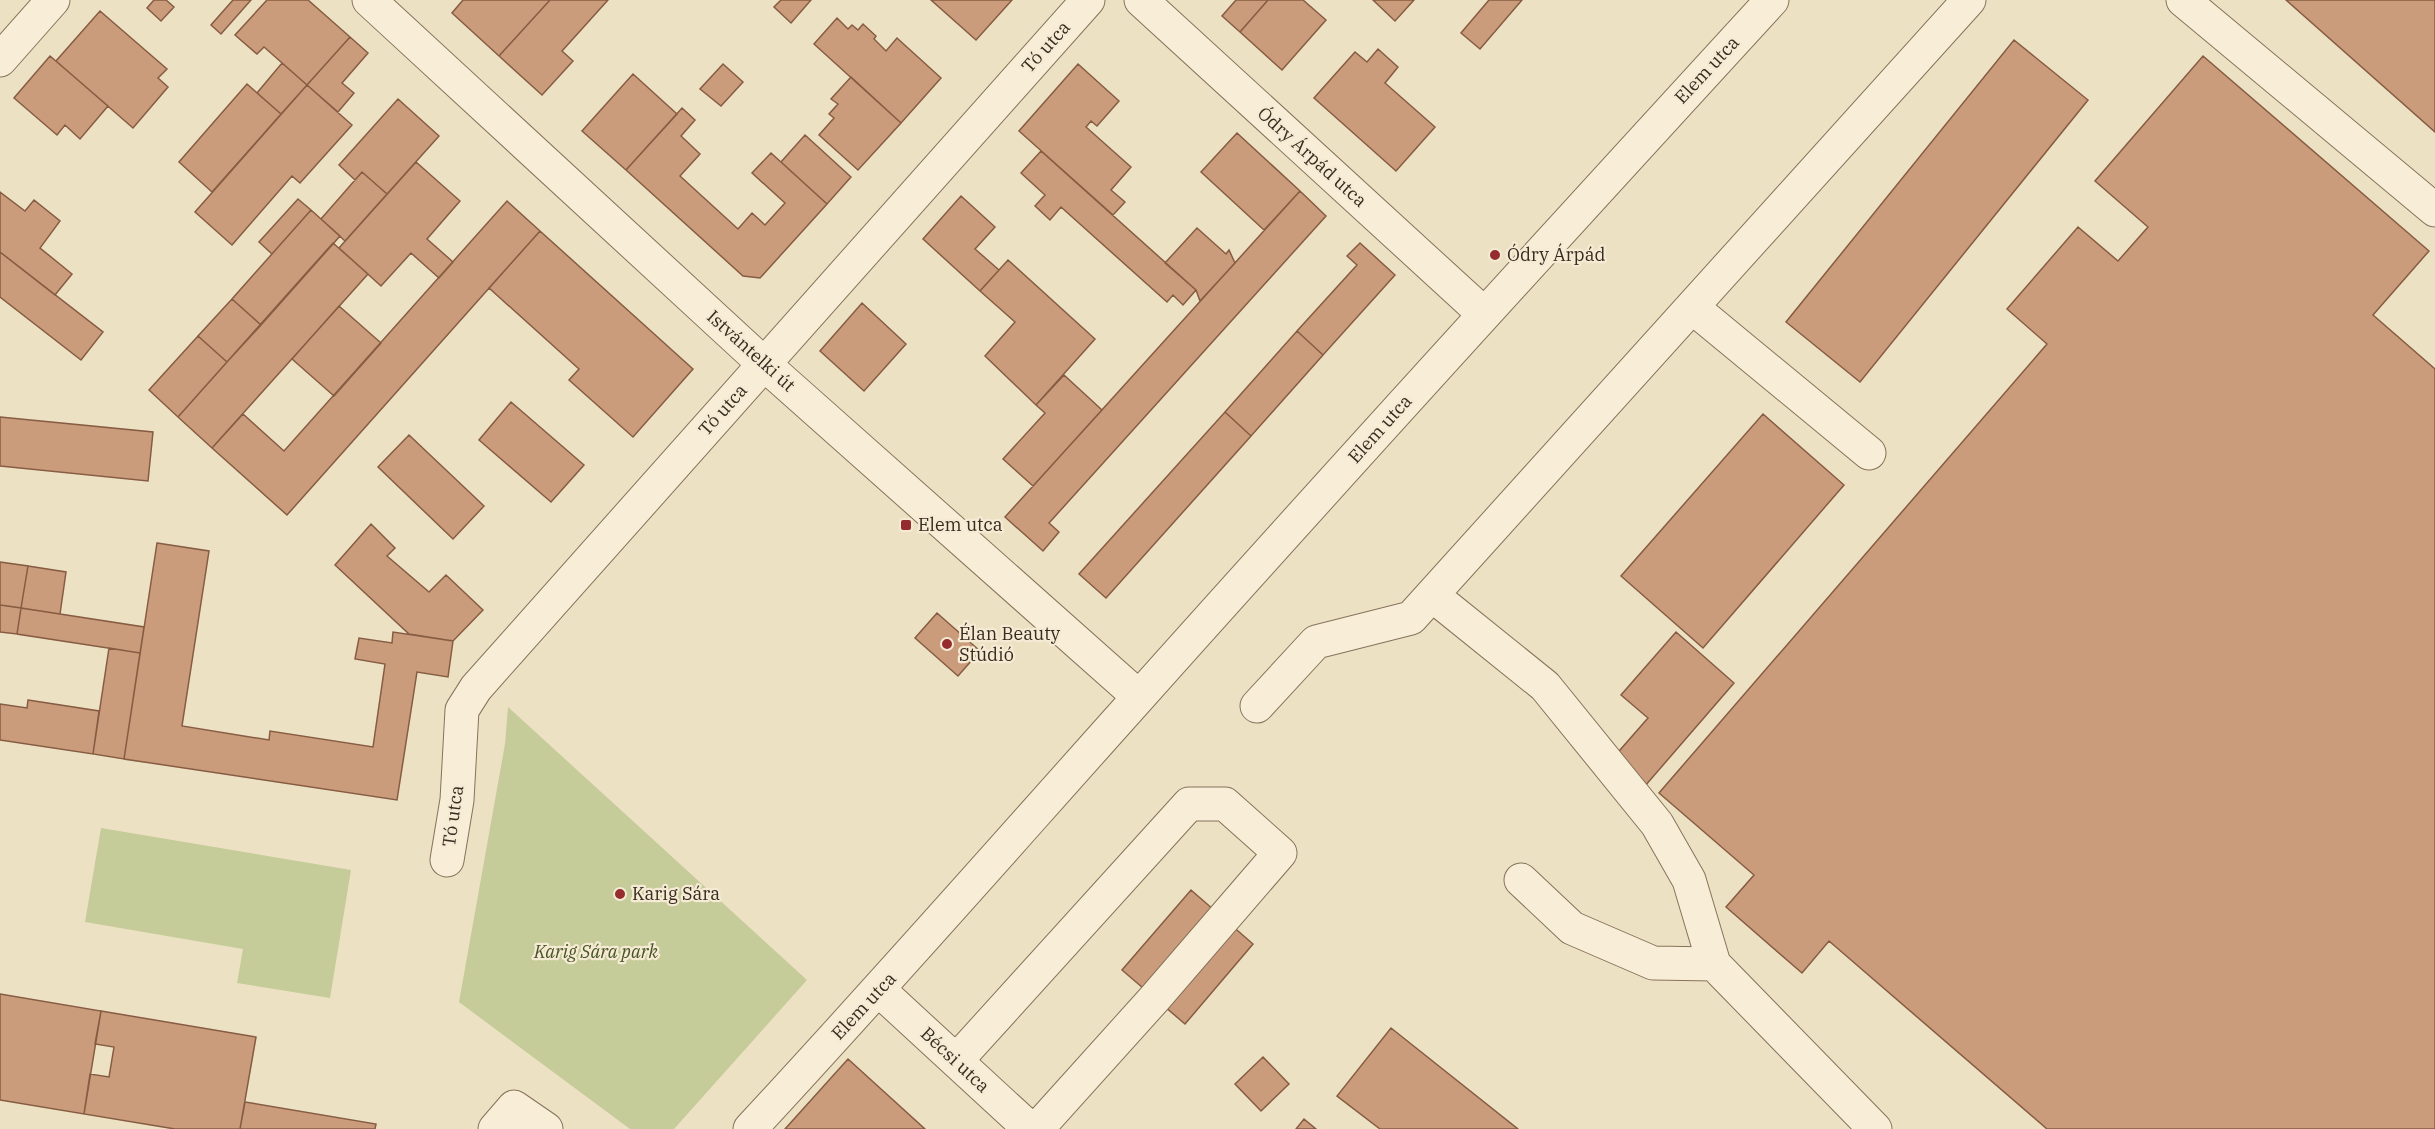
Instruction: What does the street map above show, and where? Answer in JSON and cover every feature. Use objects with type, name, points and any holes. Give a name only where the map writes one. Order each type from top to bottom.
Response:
[{"type":"street","points":[[0,60],[53,0]]},
{"type":"street","name":"Istvántelki út","points":[[369,0],[764,364],[1139,697]]},
{"type":"street","name":"Tó utca","points":[[447,860],[457,800],[462,710],[476,688],[1088,0]]},
{"type":"street","name":"Ódry Árpád utca","points":[[1141,0],[1484,314]]},
{"type":"street","name":"Elem utca","points":[[750,1129],[879,990],[1484,314],[1772,0]]},
{"type":"street","points":[[1257,706],[1316,642],[1411,618],[1969,0]]},
{"type":"street","points":[[2183,0],[2435,210]]},
{"type":"street","points":[[1692,307],[1869,453]]},
{"type":"street","points":[[1432,595],[1545,686],[1657,824],[1689,880],[1714,964],[1875,1129]]},
{"type":"street","points":[[956,1061],[1189,804],[1225,804],[1280,853],[1155,998],[1037,1129]]},
{"type":"street","points":[[1521,880],[1572,928],[1642,959],[1653,963],[1714,964]]},
{"type":"street","name":"Bécsi utca","points":[[879,990],[1030,1129]]},
{"type":"street","points":[[495,1129],[514,1107],[546,1129]]},
{"type":"green space","name":"Karig Sára park","points":[[508,707],[807,980],[674,1129],[630,1129],[459,1002],[505,744]]},
{"type":"green space","points":[[101,828],[351,870],[330,998],[237,983],[243,949],[85,922]]},
{"type":"building","points":[[154,0],[166,0],[174,7],[161,21],[147,8]]},
{"type":"building","points":[[233,0],[251,0],[221,34],[211,25]]},
{"type":"building","points":[[267,0],[308,0],[350,37],[307,85],[264,47],[257,54],[235,35]]},
{"type":"building","points":[[463,0],[550,0],[499,56],[452,13]]},
{"type":"building","points":[[550,0],[608,0],[562,51],[573,61],[542,95],[499,56]]},
{"type":"building","points":[[781,0],[811,0],[791,23],[774,7]]},
{"type":"building","points":[[931,0],[1012,0],[976,40]]},
{"type":"building","points":[[1236,0],[1268,0],[1240,32],[1222,16]]},
{"type":"building","points":[[1268,0],[1303,0],[1326,20],[1282,70],[1240,32]]},
{"type":"building","points":[[1373,0],[1414,0],[1395,21]]},
{"type":"building","points":[[1489,0],[1522,0],[1480,49],[1461,33]]},
{"type":"building","points":[[2286,0],[2435,0],[2435,132]]},
{"type":"building","points":[[100,11],[167,69],[158,78],[168,87],[133,128],[56,61]]},
{"type":"building","points":[[837,18],[848,29],[852,25],[858,30],[863,24],[876,36],[874,39],[886,51],[897,38],[941,78],[901,123],[814,44]]},
{"type":"building","points":[[350,37],[368,53],[342,83],[354,93],[338,112],[307,85]]},
{"type":"building","points":[[2014,40],[2088,100],[1860,382],[1786,322]]},
{"type":"building","points":[[1378,49],[1398,67],[1385,83],[1435,127],[1396,171],[1314,98],[1355,52],[1367,62]]},
{"type":"building","points":[[50,56],[108,106],[80,139],[65,125],[57,135],[14,98]]},
{"type":"building","points":[[2203,56],[2429,251],[2373,315],[2435,369],[2435,1129],[2047,1129],[1829,941],[1802,973],[1726,907],[1754,875],[1659,793],[2047,344],[2007,309],[2078,227],[2118,261],[2148,227],[2095,181]]},
{"type":"building","points":[[282,63],[307,85],[281,114],[257,93]]},
{"type":"building","points":[[723,64],[743,82],[721,106],[700,89]]},
{"type":"building","points":[[1078,64],[1119,101],[1097,126],[1091,121],[1086,127],[1131,167],[1111,190],[1125,202],[1113,215],[1019,131]]},
{"type":"building","points":[[633,74],[677,114],[626,170],[582,131]]},
{"type":"building","points":[[851,77],[901,123],[858,170],[819,135],[834,118],[829,114],[838,104],[831,99]]},
{"type":"building","points":[[247,84],[281,114],[212,192],[179,162]]},
{"type":"building","points":[[307,85],[352,125],[300,183],[292,176],[232,245],[195,212]]},
{"type":"building","points":[[398,99],[439,136],[387,194],[362,172],[355,180],[339,165]]},
{"type":"building","points":[[682,108],[695,120],[681,136],[700,154],[680,176],[738,229],[752,213],[765,225],[785,203],[752,173],[771,153],[827,204],[760,278],[743,276],[626,170]]},
{"type":"building","points":[[1237,133],[1300,191],[1264,230],[1201,172]]},
{"type":"building","points":[[805,135],[851,177],[827,204],[781,162]]},
{"type":"building","points":[[1041,151],[1196,290],[1183,305],[1173,295],[1167,302],[1061,207],[1050,220],[1035,206],[1045,195],[1021,173]]},
{"type":"building","points":[[416,162],[460,201],[427,239],[453,262],[439,278],[411,253],[381,286],[339,248]]},
{"type":"building","points":[[362,172],[387,194],[345,241],[321,219]]},
{"type":"building","points":[[1300,191],[1326,216],[1049,523],[1059,532],[1043,551],[1005,517]]},
{"type":"building","points":[[0,192],[25,211],[34,200],[60,221],[40,248],[72,274],[55,295],[0,252]]},
{"type":"building","points":[[961,196],[995,227],[975,249],[999,270],[980,291],[923,239]]},
{"type":"building","points":[[298,199],[311,210],[272,254],[259,242]]},
{"type":"building","points":[[507,201],[540,231],[287,515],[212,448],[243,414],[284,451]]},
{"type":"building","points":[[311,210],[340,236],[261,325],[232,299]]},
{"type":"building","points":[[1197,228],[1226,254],[1229,250],[1235,263],[1200,301],[1196,290],[1165,263]]},
{"type":"building","points":[[540,231],[693,369],[633,437],[569,380],[579,369],[489,288]]},
{"type":"building","points":[[333,243],[368,274],[212,448],[178,417]]},
{"type":"building","points":[[1360,243],[1395,275],[1323,355],[1297,331],[1357,265],[1347,256]]},
{"type":"building","points":[[0,252],[103,332],[81,360],[0,297]]},
{"type":"building","points":[[1008,260],[1095,339],[1036,405],[985,356],[1015,322],[980,291]]},
{"type":"building","points":[[232,299],[261,325],[227,362],[198,336]]},
{"type":"building","points":[[862,303],[906,344],[864,391],[820,351]]},
{"type":"building","points":[[339,306],[381,343],[334,396],[292,359]]},
{"type":"building","points":[[1297,331],[1323,355],[1251,436],[1225,412]]},
{"type":"building","points":[[198,336],[227,362],[178,417],[149,390]]},
{"type":"building","points":[[1064,375],[1102,410],[1033,486],[1003,459],[1045,413],[1036,405]]},
{"type":"building","points":[[511,402],[584,465],[551,502],[479,440]]},
{"type":"building","points":[[1225,412],[1251,436],[1106,598],[1079,574]]},
{"type":"building","points":[[1763,414],[1844,485],[1703,648],[1621,576]]},
{"type":"building","points":[[0,417],[153,432],[148,481],[0,466]]},
{"type":"building","points":[[409,435],[484,506],[453,539],[378,467]]},
{"type":"building","points":[[371,524],[395,548],[387,556],[429,592],[446,575],[483,610],[453,641],[409,634],[335,565]]},
{"type":"building","points":[[157,543],[209,551],[182,726],[269,740],[270,731],[373,747],[385,664],[355,659],[359,638],[392,643],[393,632],[453,641],[448,677],[417,672],[397,800],[124,759]]},
{"type":"building","points":[[0,562],[28,566],[21,608],[0,605]]},
{"type":"building","points":[[28,566],[66,572],[60,614],[21,608]]},
{"type":"building","points":[[0,605],[21,608],[17,634],[0,632]]},
{"type":"building","points":[[21,608],[144,627],[140,653],[17,634]]},
{"type":"building","name":"Élan Beauty Stúdió","points":[[937,613],[980,651],[958,676],[915,638]]},
{"type":"building","points":[[1676,632],[1734,683],[1645,786],[1613,758],[1648,718],[1621,695]]},
{"type":"building","points":[[109,648],[140,653],[124,759],[93,754]]},
{"type":"building","points":[[28,700],[99,711],[93,754],[0,740],[0,704],[27,708]]},
{"type":"building","points":[[1191,890],[1253,944],[1185,1024],[1122,970]]},
{"type":"building","points":[[0,994],[101,1011],[84,1114],[0,1100]]},
{"type":"building","points":[[101,1011],[256,1037],[240,1129],[175,1129],[84,1114],[90,1074],[109,1077],[114,1047],[95,1044]]},
{"type":"building","points":[[1391,1028],[1518,1129],[1380,1129],[1337,1096]]},
{"type":"building","points":[[1263,1057],[1289,1084],[1261,1111],[1235,1084]]},
{"type":"building","points":[[848,1059],[925,1129],[785,1129]]},
{"type":"building","points":[[245,1102],[376,1124],[375,1129],[240,1129]]},
{"type":"building","points":[[1304,1119],[1316,1129],[1296,1129]]},
{"type":"place","name":"Ódry Árpád","points":[[1495,255]]},
{"type":"place","name":"Elem utca","points":[[906,525]]},
{"type":"place","name":"Élan Beauty Stúdió","points":[[947,644]]},
{"type":"place","name":"Karig Sára","points":[[620,894]]}]
